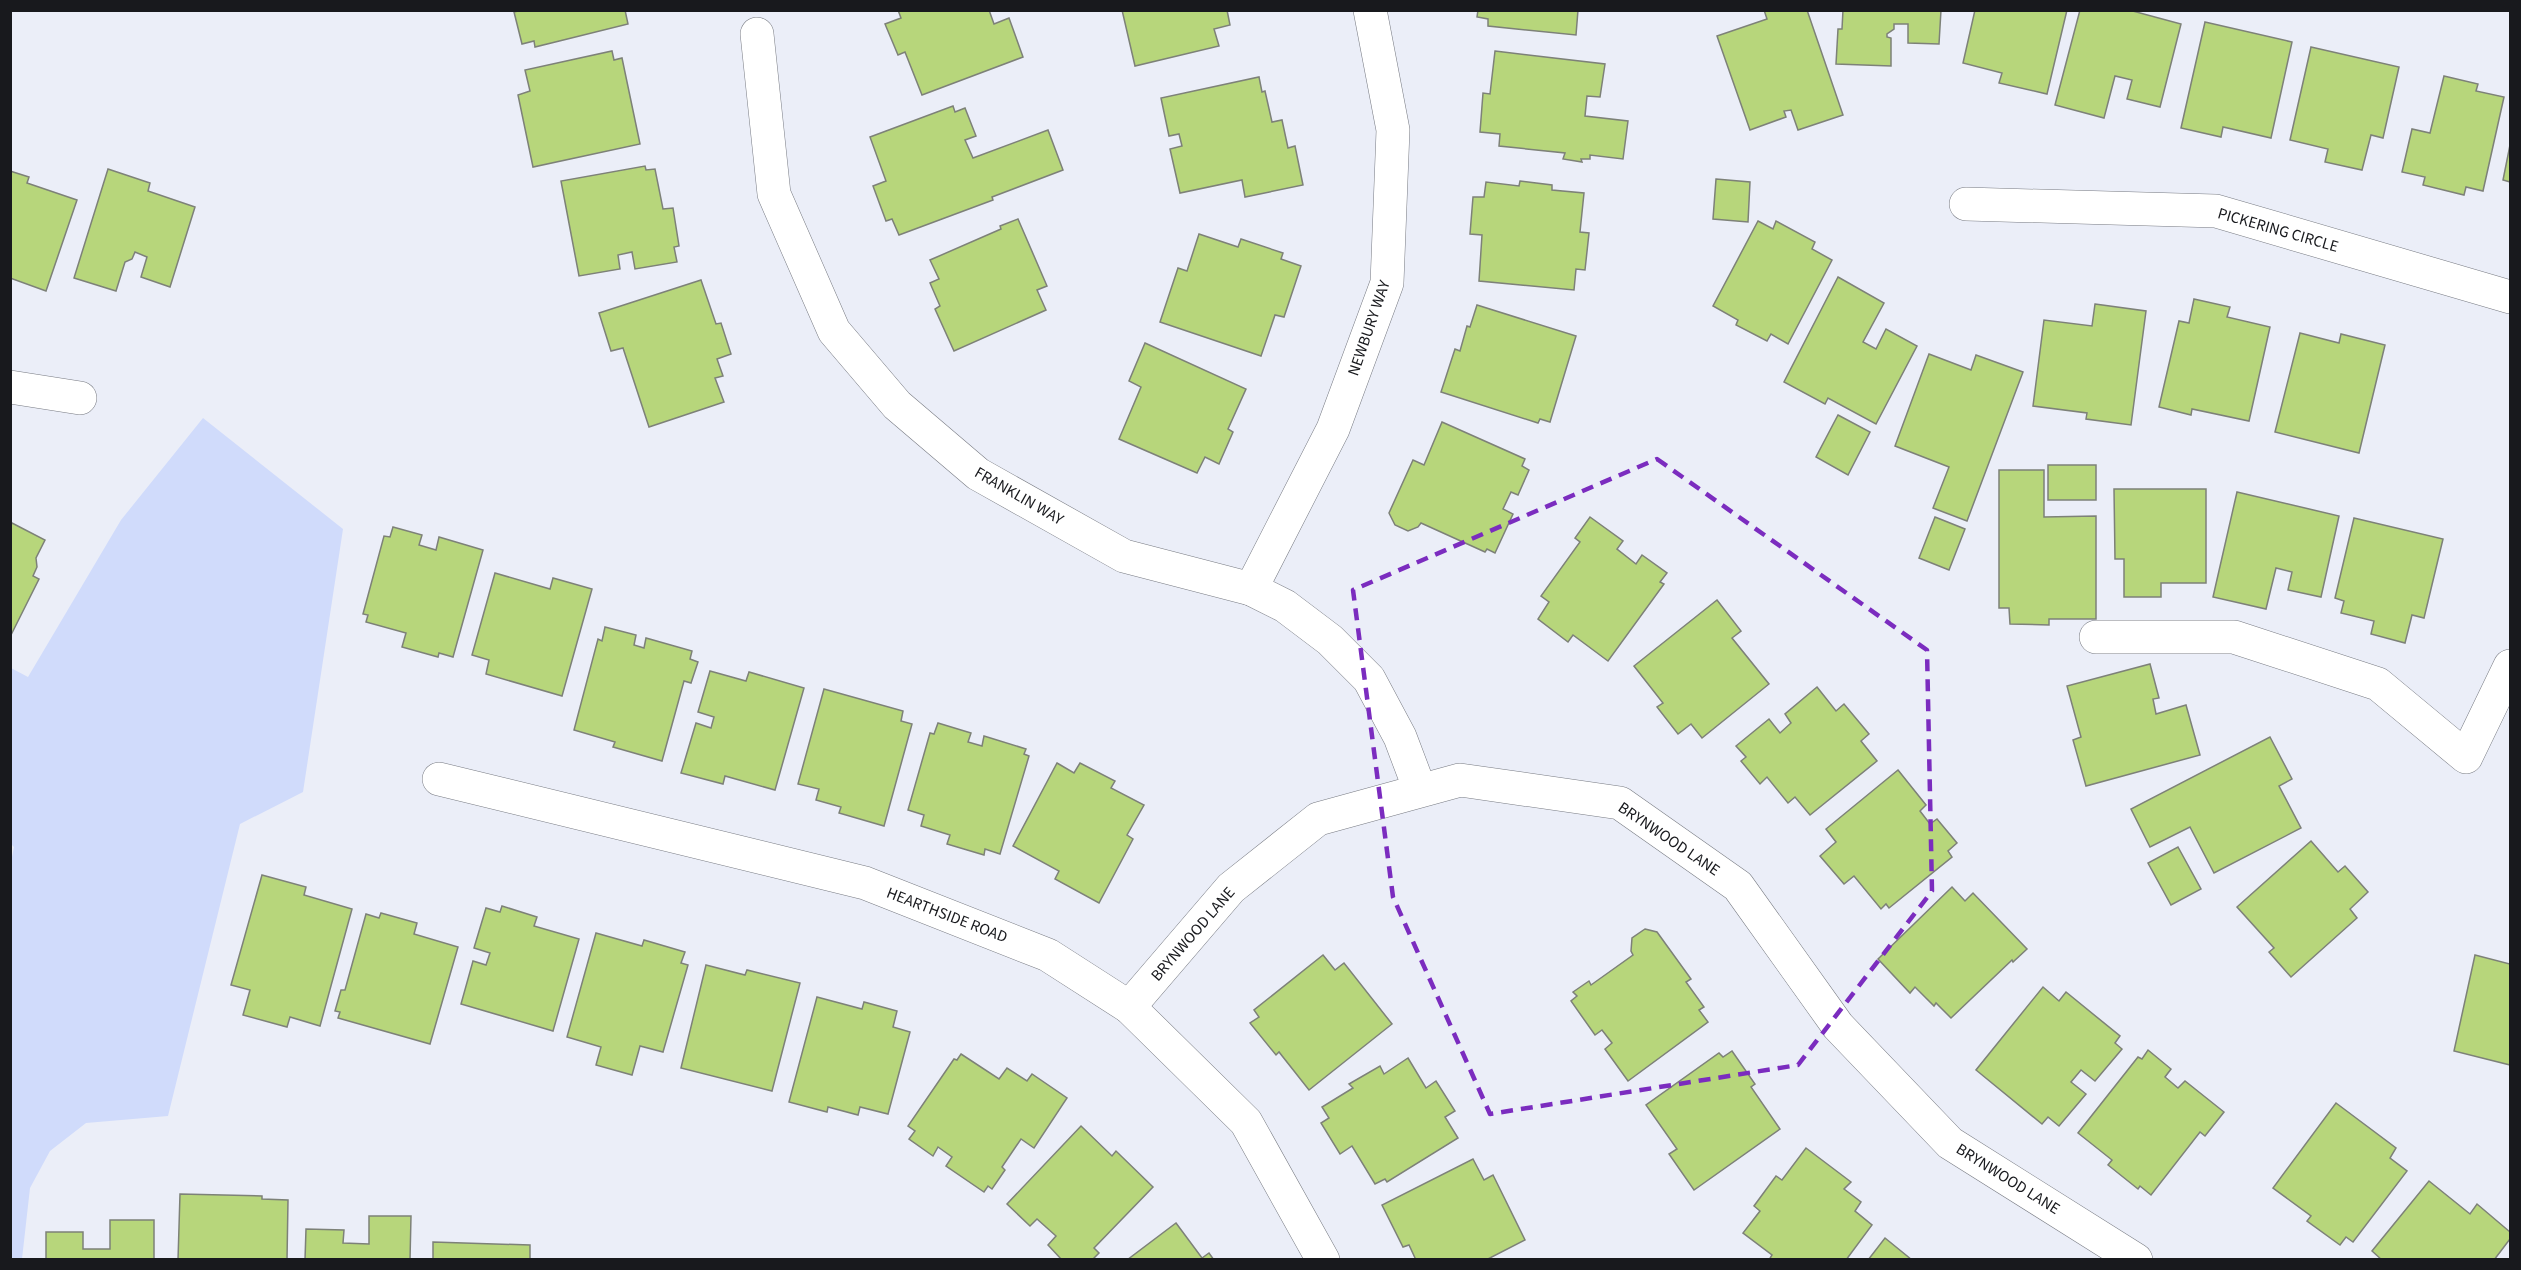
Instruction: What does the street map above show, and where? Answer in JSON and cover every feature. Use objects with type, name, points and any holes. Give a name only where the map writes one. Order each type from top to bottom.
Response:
[{"type":"street","name":"NEWBURY WAY","points":[[1251,588],[1333,429],[1387,283],[1393,130],[1370,10]]},
{"type":"street","name":"FRANKLIN WAY","points":[[757,34],[774,194],[834,331],[897,405],[978,474],[1124,556],[1251,588],[1285,606],[1330,640],[1369,679],[1400,737],[1420,790]]},
{"type":"street","name":"PICKERING CIRCLE","points":[[1966,204],[2216,211],[2511,297]]},
{"type":"street","points":[[10,387],[80,398]]},
{"type":"street","points":[[2096,637],[2234,637],[2378,684],[2466,757],[2511,666]]},
{"type":"street","name":"HEARTHSIDE ROAD","points":[[439,779],[865,883],[1048,955],[1129,1006],[1246,1122],[1323,1260]]},
{"type":"street","name":"BRYNWOOD LANE","points":[[1129,1006],[1231,888],[1318,819],[1460,780],[1620,803],[1738,886],[1838,1026],[1950,1143],[2136,1260]]},
{"type":"highlighted area","points":[[1657,459],[1927,650],[1932,891],[1798,1065],[1490,1114],[1393,897],[1353,590]]},
{"type":"shaded area","points":[[203,418],[343,529],[303,792],[240,824],[168,1116],[86,1123],[50,1151],[30,1188],[22,1259],[11,1259],[10,867],[14,847],[10,843],[11,668],[28,677],[121,520]]},
{"type":"building","points":[[522,10],[625,10],[628,24],[535,47],[534,41],[522,44],[514,12]]},
{"type":"building","points":[[898,10],[989,10],[994,24],[1009,18],[1023,57],[922,95],[905,52],[898,55],[885,24],[901,18]]},
{"type":"building","points":[[1122,10],[1227,10],[1230,25],[1214,29],[1219,46],[1135,66]]},
{"type":"building","points":[[1478,10],[1578,10],[1576,35],[1488,26],[1488,19],[1477,17]]},
{"type":"building","points":[[1764,10],[1807,10],[1843,115],[1798,130],[1791,110],[1784,111],[1786,117],[1750,130],[1717,36],[1767,19]]},
{"type":"building","points":[[1843,10],[1941,10],[1939,44],[1908,43],[1908,24],[1894,24],[1894,29],[1887,34],[1887,37],[1891,38],[1891,66],[1836,64],[1838,29],[1842,29]]},
{"type":"building","points":[[1975,10],[2067,10],[2047,94],[1999,83],[2002,73],[1963,63]]},
{"type":"building","points":[[2080,10],[2129,10],[2181,24],[2160,107],[2127,99],[2132,80],[2115,76],[2104,118],[2055,105]]},
{"type":"building","points":[[2205,22],[2292,42],[2271,138],[2223,127],[2221,137],[2181,128]]},
{"type":"building","points":[[2311,47],[2399,67],[2383,138],[2371,135],[2362,170],[2325,162],[2328,149],[2290,140]]},
{"type":"building","points":[[612,51],[614,60],[622,58],[640,144],[533,167],[518,95],[530,91],[525,70]]},
{"type":"building","points":[[1495,51],[1605,64],[1600,97],[1587,96],[1585,116],[1628,121],[1623,159],[1590,155],[1590,159],[1581,159],[1582,162],[1563,159],[1565,153],[1499,146],[1500,134],[1480,132],[1483,93],[1490,94]]},
{"type":"building","points":[[2444,76],[2478,84],[2476,91],[2504,97],[2483,191],[2466,187],[2464,195],[2423,185],[2425,177],[2402,172],[2412,129],[2430,133]]},
{"type":"building","points":[[1259,77],[1262,92],[1265,91],[1272,122],[1282,120],[1288,148],[1295,146],[1303,185],[1245,197],[1242,180],[1180,193],[1170,149],[1182,146],[1179,134],[1169,136],[1161,98]]},
{"type":"building","points":[[953,106],[955,112],[965,108],[976,136],[965,140],[973,158],[1048,130],[1063,170],[992,197],[993,200],[899,235],[892,219],[886,221],[873,186],[886,181],[870,137]]},
{"type":"building","points":[[2510,145],[2510,182],[2503,180]]},
{"type":"building","points":[[645,166],[646,170],[655,169],[663,209],[673,208],[679,246],[674,247],[677,262],[635,269],[632,252],[618,255],[620,269],[579,276],[561,181]]},
{"type":"building","points":[[108,169],[150,183],[148,191],[195,207],[170,287],[141,277],[147,257],[135,252],[132,259],[125,262],[116,291],[74,278]]},
{"type":"building","points":[[10,171],[29,177],[27,183],[77,200],[46,291],[10,278]]},
{"type":"building","points":[[1716,179],[1750,182],[1748,222],[1713,219]]},
{"type":"building","points":[[1520,181],[1552,185],[1552,190],[1584,193],[1580,232],[1589,233],[1585,270],[1576,269],[1574,290],[1479,281],[1482,235],[1470,234],[1473,197],[1484,197],[1486,182],[1519,186]]},
{"type":"building","points":[[1018,219],[1047,286],[1037,290],[1046,310],[954,351],[935,309],[940,306],[930,283],[939,279],[930,260],[1001,229],[1000,226]]},
{"type":"building","points":[[1758,221],[1773,229],[1776,221],[1815,242],[1812,249],[1832,260],[1788,344],[1771,334],[1767,341],[1736,325],[1738,320],[1713,306]]},
{"type":"building","points":[[1199,234],[1238,247],[1241,239],[1283,253],[1281,259],[1301,266],[1284,317],[1275,315],[1261,356],[1160,322],[1178,268],[1187,271]]},
{"type":"building","points":[[1838,277],[1884,303],[1863,342],[1876,349],[1886,329],[1917,346],[1876,424],[1828,398],[1825,404],[1784,382]]},
{"type":"building","points":[[701,280],[716,324],[721,323],[731,354],[717,359],[723,376],[715,378],[724,402],[649,427],[623,348],[611,351],[599,313]]},
{"type":"building","points":[[2194,299],[2230,307],[2227,317],[2270,327],[2249,421],[2192,409],[2191,415],[2159,407],[2179,321],[2189,323]]},
{"type":"building","points":[[2095,304],[2146,311],[2131,425],[2086,419],[2087,413],[2033,406],[2044,320],[2092,326]]},
{"type":"building","points":[[1477,305],[1576,336],[1550,422],[1540,419],[1538,423],[1441,392],[1455,349],[1460,351],[1467,326],[1470,327]]},
{"type":"building","points":[[2300,333],[2339,343],[2341,334],[2385,345],[2359,453],[2275,432]]},
{"type":"building","points":[[1145,343],[1246,389],[1228,429],[1233,432],[1219,464],[1205,457],[1197,473],[1119,439],[1141,387],[1129,381]]},
{"type":"building","points":[[1929,354],[1971,370],[1976,355],[2023,372],[1967,521],[1933,508],[1949,467],[1895,446]]},
{"type":"building","points":[[1838,415],[1870,432],[1848,475],[1816,457]]},
{"type":"building","points":[[1442,422],[1525,459],[1522,466],[1529,470],[1518,495],[1511,492],[1503,509],[1513,514],[1495,553],[1487,549],[1485,552],[1421,523],[1418,527],[1408,531],[1395,525],[1389,513],[1413,460],[1424,465]]},
{"type":"building","points":[[2048,465],[2096,465],[2096,500],[2048,500]]},
{"type":"building","points":[[1999,470],[2044,470],[2044,517],[2096,516],[2096,619],[2049,619],[2049,625],[2010,624],[2009,608],[1999,608]]},
{"type":"building","points":[[2114,489],[2206,489],[2206,583],[2161,583],[2161,597],[2124,597],[2124,559],[2115,559]]},
{"type":"building","points":[[2237,492],[2339,516],[2321,597],[2288,590],[2292,572],[2276,568],[2266,609],[2213,597]]},
{"type":"building","points":[[1590,517],[1623,541],[1617,549],[1636,564],[1642,555],[1667,573],[1660,582],[1664,584],[1608,661],[1573,635],[1568,642],[1538,619],[1549,602],[1541,596],[1580,542],[1575,538]]},
{"type":"building","points":[[1935,517],[1965,529],[1949,570],[1919,558]]},
{"type":"building","points":[[2354,518],[2443,539],[2424,618],[2412,615],[2405,643],[2371,634],[2374,621],[2341,613],[2344,601],[2335,598]]},
{"type":"building","points":[[12,523],[45,540],[36,558],[37,567],[33,576],[39,579],[10,637],[10,527]]},
{"type":"building","points":[[393,527],[422,535],[419,545],[436,550],[439,537],[483,550],[453,657],[439,653],[438,657],[402,647],[406,633],[366,622],[368,615],[363,614],[384,536],[390,537]]},
{"type":"building","points":[[495,573],[550,589],[553,578],[592,589],[562,696],[486,674],[489,660],[472,655]]},
{"type":"building","points":[[1717,600],[1741,631],[1732,638],[1769,684],[1702,738],[1691,724],[1678,734],[1657,707],[1663,703],[1634,666]]},
{"type":"building","points":[[605,627],[636,635],[634,645],[644,648],[646,638],[692,651],[690,659],[698,662],[691,683],[684,681],[662,761],[613,747],[615,742],[574,730],[598,639],[602,641]]},
{"type":"building","points":[[2150,664],[2159,698],[2153,699],[2156,714],[2186,705],[2200,755],[2086,786],[2073,740],[2081,737],[2067,686]]},
{"type":"building","points":[[710,671],[746,681],[749,672],[804,688],[775,790],[725,776],[723,784],[681,773],[696,723],[711,728],[714,717],[698,712]]},
{"type":"building","points":[[1817,687],[1836,711],[1844,704],[1869,734],[1861,741],[1877,761],[1810,815],[1795,797],[1788,803],[1767,777],[1760,784],[1741,761],[1746,757],[1736,746],[1769,719],[1780,733],[1791,723],[1785,714]]},
{"type":"building","points":[[824,689],[903,711],[901,721],[912,724],[884,826],[839,813],[841,807],[816,800],[819,789],[798,784]]},
{"type":"building","points":[[938,723],[971,733],[968,742],[982,746],[984,736],[1026,749],[1024,754],[1029,756],[1000,854],[985,849],[984,855],[947,844],[950,835],[921,826],[924,815],[908,810],[930,733],[934,734]]},
{"type":"building","points":[[2270,737],[2292,779],[2279,786],[2301,828],[2214,873],[2190,827],[2150,847],[2131,809]]},
{"type":"building","points":[[1057,763],[1074,773],[1080,763],[1115,781],[1111,788],[1144,805],[1127,835],[1133,839],[1099,903],[1055,879],[1059,871],[1013,846]]},
{"type":"building","points":[[1898,770],[1926,805],[1920,811],[1930,824],[1937,819],[1957,843],[1948,851],[1952,857],[1889,908],[1886,904],[1881,909],[1854,876],[1844,884],[1820,856],[1836,842],[1826,829]]},
{"type":"building","points":[[2311,841],[2338,872],[2345,866],[2368,892],[2350,909],[2357,918],[2291,977],[2269,952],[2274,948],[2237,907]]},
{"type":"building","points":[[2178,847],[2201,889],[2171,905],[2148,863]]},
{"type":"building","points":[[262,875],[306,887],[304,895],[352,909],[320,1026],[290,1017],[287,1027],[243,1015],[250,990],[231,985]]},
{"type":"building","points":[[1952,887],[1965,901],[1973,893],[2027,949],[2013,962],[2012,960],[1951,1018],[1936,1003],[1934,1006],[1915,987],[1910,993],[1878,959]]},
{"type":"building","points":[[502,906],[537,917],[534,926],[579,939],[553,1031],[461,1004],[473,961],[486,965],[490,953],[474,948],[486,908],[500,912]]},
{"type":"building","points":[[381,913],[417,923],[414,934],[458,947],[430,1044],[338,1018],[340,1012],[335,1011],[341,990],[345,990],[366,914],[379,918]]},
{"type":"building","points":[[1645,929],[1657,932],[1691,979],[1686,982],[1704,1007],[1699,1010],[1708,1022],[1628,1081],[1605,1049],[1612,1043],[1602,1030],[1595,1035],[1571,1001],[1577,996],[1573,992],[1589,981],[1591,985],[1633,955],[1632,938]]},
{"type":"building","points":[[596,933],[642,946],[644,940],[685,952],[681,963],[688,965],[663,1052],[640,1046],[632,1075],[596,1065],[601,1047],[567,1037]]},
{"type":"building","points":[[1323,955],[1335,970],[1344,963],[1392,1024],[1309,1090],[1279,1052],[1276,1055],[1250,1023],[1259,1017],[1254,1010]]},
{"type":"building","points":[[2475,955],[2510,964],[2510,1065],[2454,1051]]},
{"type":"building","points":[[706,965],[745,975],[747,970],[800,983],[772,1091],[681,1068]]},
{"type":"building","points":[[2043,987],[2059,1001],[2066,992],[2120,1036],[2115,1043],[2122,1049],[2095,1081],[2081,1070],[2071,1082],[2086,1094],[2059,1126],[2048,1117],[2042,1124],[1976,1070]]},
{"type":"building","points":[[817,997],[862,1009],[864,1002],[897,1011],[893,1027],[910,1032],[888,1114],[860,1107],[858,1115],[828,1107],[827,1112],[789,1102]]},
{"type":"building","points":[[2148,1050],[2171,1069],[2165,1077],[2178,1088],[2185,1081],[2224,1112],[2205,1136],[2200,1132],[2151,1195],[2140,1186],[2138,1189],[2108,1165],[2112,1160],[2078,1133],[2138,1057],[2142,1059]]},
{"type":"building","points":[[1732,1051],[1755,1084],[1751,1087],[1780,1129],[1694,1190],[1669,1154],[1677,1149],[1646,1105],[1719,1053],[1723,1057]]},
{"type":"building","points":[[961,1054],[999,1079],[1007,1068],[1027,1081],[1032,1074],[1067,1098],[1034,1148],[1021,1139],[1002,1167],[1005,1170],[992,1189],[988,1186],[984,1192],[946,1166],[952,1157],[938,1147],[933,1156],[909,1139],[915,1131],[908,1126],[954,1059],[957,1060]]},
{"type":"building","points":[[1408,1058],[1426,1088],[1436,1081],[1455,1111],[1445,1117],[1458,1138],[1387,1182],[1385,1179],[1375,1184],[1352,1146],[1340,1154],[1321,1123],[1329,1118],[1322,1107],[1353,1088],[1349,1084],[1380,1066],[1384,1074]]},
{"type":"building","points":[[2336,1103],[2396,1148],[2390,1158],[2407,1171],[2353,1242],[2346,1237],[2340,1245],[2307,1221],[2311,1216],[2273,1188]]},
{"type":"building","points":[[1081,1126],[1112,1156],[1116,1151],[1153,1187],[1094,1248],[1099,1253],[1092,1260],[1062,1260],[1048,1245],[1056,1236],[1037,1219],[1030,1226],[1007,1204]]},
{"type":"building","points":[[1806,1148],[1851,1182],[1844,1189],[1861,1202],[1855,1211],[1872,1225],[1846,1260],[1769,1260],[1772,1255],[1743,1233],[1760,1211],[1754,1206],[1776,1176],[1782,1180]]},
{"type":"building","points":[[1473,1159],[1484,1180],[1493,1175],[1525,1240],[1486,1260],[1416,1260],[1409,1245],[1403,1247],[1382,1205]]},
{"type":"building","points":[[2429,1181],[2470,1214],[2477,1204],[2510,1232],[2510,1239],[2494,1260],[2382,1260],[2372,1251]]},
{"type":"building","points":[[180,1194],[262,1196],[262,1199],[288,1200],[287,1260],[178,1260]]},
{"type":"building","points":[[369,1216],[411,1216],[410,1260],[305,1260],[306,1229],[344,1230],[343,1243],[369,1244]]},
{"type":"building","points":[[110,1220],[154,1220],[154,1260],[46,1260],[46,1232],[83,1232],[83,1249],[110,1249]]},
{"type":"building","points":[[1176,1223],[1202,1258],[1209,1253],[1214,1260],[1127,1260]]},
{"type":"building","points":[[1885,1238],[1912,1260],[1868,1260]]},
{"type":"building","points":[[433,1242],[530,1245],[530,1260],[433,1260]]}]
